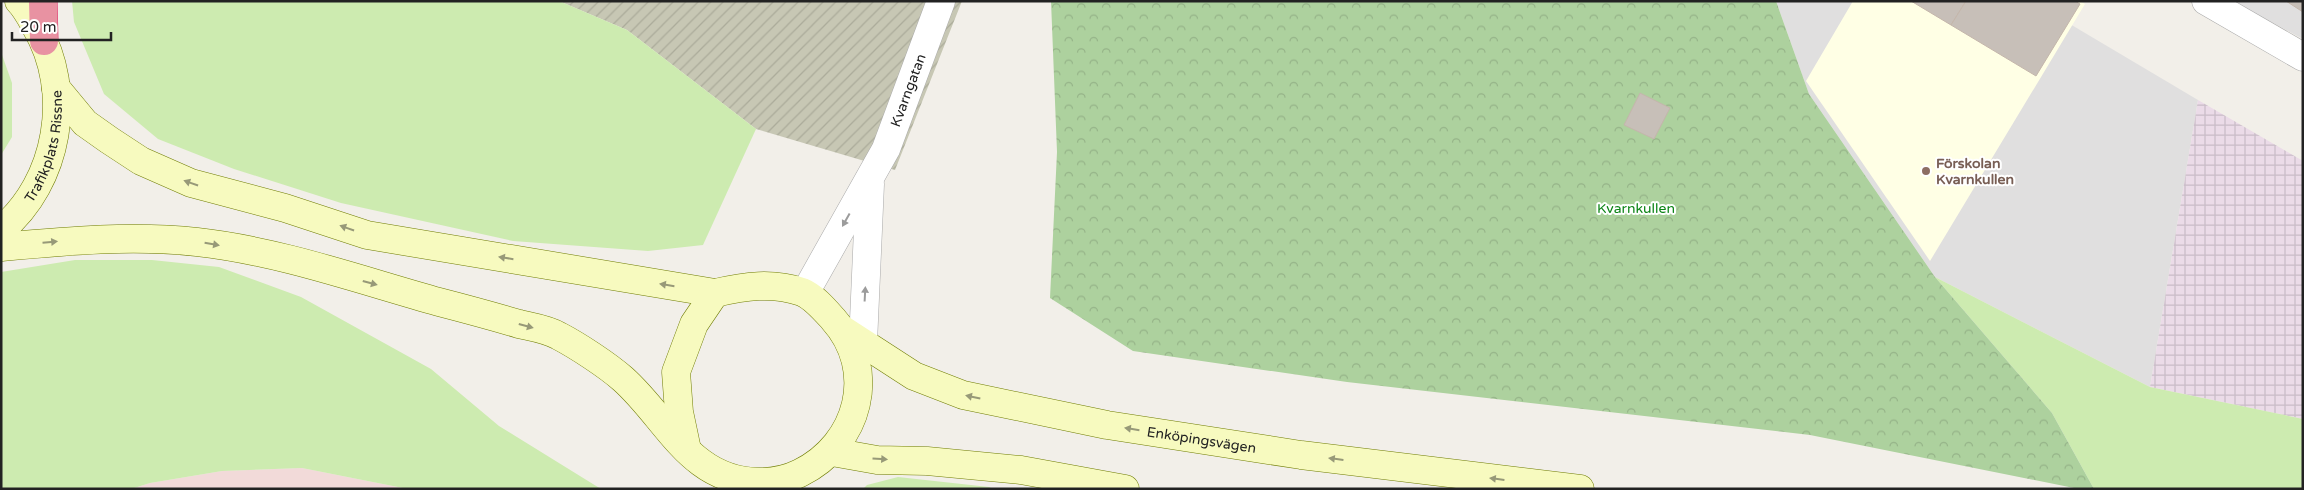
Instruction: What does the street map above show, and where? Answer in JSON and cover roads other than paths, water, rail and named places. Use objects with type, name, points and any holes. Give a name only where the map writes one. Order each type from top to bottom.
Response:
[{"type":"highway","points":[[43,1],[44,41]]},
{"type":"main road","name":"Trafikplats Rissne","points":[[1,230],[27,203],[40,180],[52,151],[57,121],[56,88],[44,41],[19,1]]},
{"type":"main road","points":[[56,88],[85,123],[141,161],[191,183],[285,208],[367,235],[715,293],[745,286],[774,286],[806,293],[853,336],[859,379],[856,405],[847,430],[824,468]]},
{"type":"main road","points":[[1,247],[137,238],[198,242],[263,253],[556,334],[623,379],[701,469],[746,482],[772,482],[824,468],[877,460],[927,461],[1021,470],[1125,489]]},
{"type":"main road","points":[[701,469],[679,412],[676,372],[694,324],[715,293]]},
{"type":"main road","name":"Enköpingsvägen","points":[[853,336],[914,376],[963,395],[1088,421],[1301,455],[1580,489]]},
{"type":"street","name":"Kvarngatan","points":[[806,293],[886,149],[941,1]]},
{"type":"street","points":[[2206,1],[2303,57]]},
{"type":"street","points":[[853,336],[870,177]]},
{"type":"street","points":[[1021,470],[1046,489]]},
{"type":"place","name":"Förskolan Kvarnkullen","points":[[1926,171]]},
{"type":"park label","name":"Kvarnkullen","points":[[1636,208]]}]
